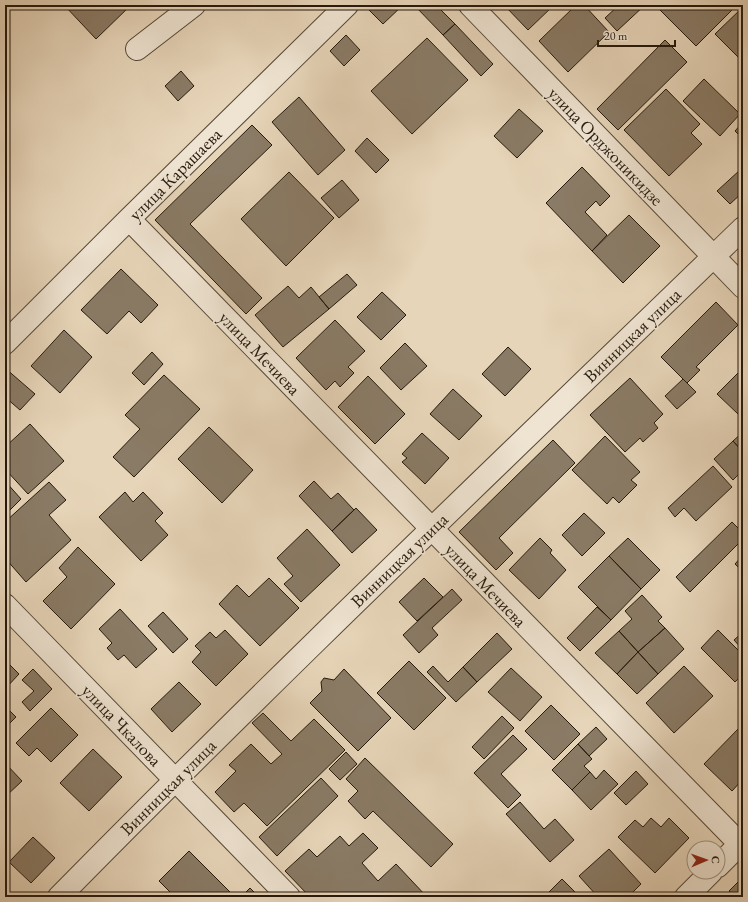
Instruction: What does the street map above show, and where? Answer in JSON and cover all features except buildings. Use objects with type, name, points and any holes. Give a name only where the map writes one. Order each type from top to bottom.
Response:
[{"type":"street","points":[[137,48],[194,5]]},
{"type":"street","name":"улица Карашаева","points":[[5,344],[129,219],[347,5]]},
{"type":"street","name":"улица Орджоникидзе","points":[[470,5],[743,287]]},
{"type":"street","name":"улица Мечиева","points":[[129,219],[742,844]]},
{"type":"street","name":"Винницкая улица","points":[[59,897],[174,780],[432,528],[743,228]]},
{"type":"street","name":"улица Чкалова","points":[[5,605],[289,897]]},
{"type":"street","points":[[726,859],[742,844]]},
{"type":"street","points":[[686,897],[704,880]]}]
